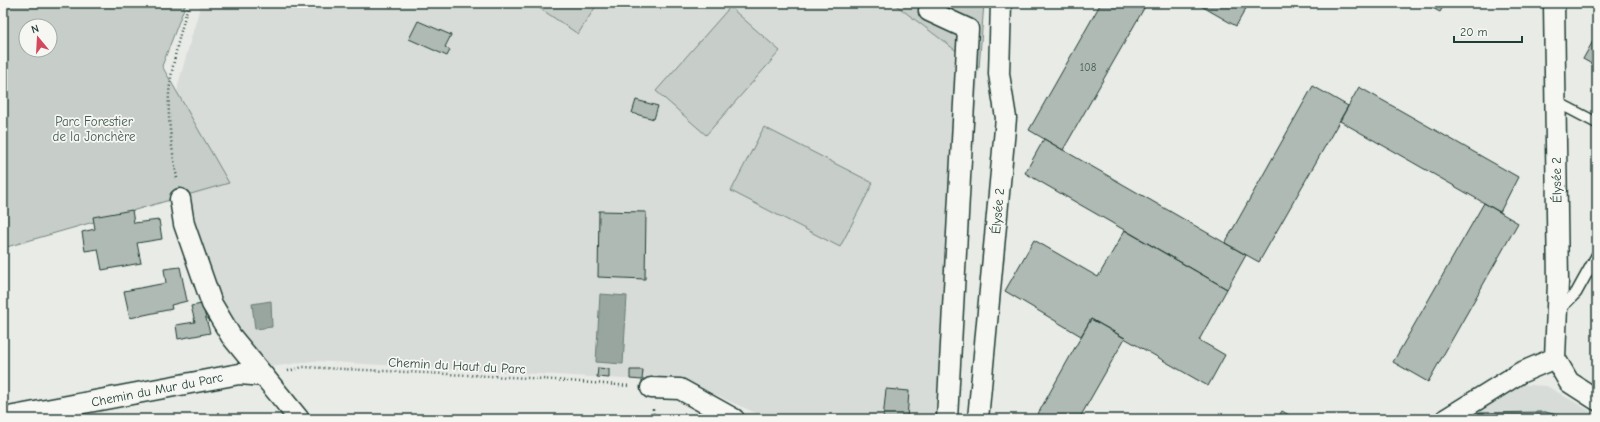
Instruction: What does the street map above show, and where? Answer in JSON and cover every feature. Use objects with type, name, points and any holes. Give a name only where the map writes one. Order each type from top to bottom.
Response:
[{"type":"street","name":"Élysée 2","points":[[978,419],[1006,118],[999,74],[1000,3]]},
{"type":"street","name":"Élysée 2","points":[[1554,3],[1557,313],[1555,358]]},
{"type":"street","points":[[929,11],[968,29],[947,419]]},
{"type":"street","points":[[180,199],[184,224],[212,304],[231,336],[299,419]]},
{"type":"street","points":[[1446,419],[1520,373],[1555,358],[1569,382],[1597,400]]},
{"type":"street","name":"Chemin du Mur du Parc","points":[[3,418],[239,374],[264,376]]},
{"type":"street","points":[[651,388],[680,389],[734,419]]},
{"type":"lane","points":[[1555,101],[1597,123]]},
{"type":"lane","points":[[1557,313],[1576,293],[1597,255]]},
{"type":"path","points":[[180,199],[171,142],[170,85],[181,29],[189,3]]},
{"type":"path","name":"Chemin du Haut du Parc","points":[[264,376],[303,367],[530,378],[651,388]]},
{"type":"shaded area","points":[[201,3],[893,3],[979,68],[952,419],[769,419],[693,385],[642,380],[313,361],[264,368],[218,309],[189,204],[175,117],[178,85]]},
{"type":"shaded area","points":[[600,294],[627,296],[623,364],[596,362]]},
{"type":"shaded area","points":[[271,301],[272,327],[255,329],[252,304]]},
{"type":"shaded area","points":[[1516,384],[1547,386],[1597,415],[1597,419],[1461,419]]},
{"type":"green space","name":"Parc Forestier de la Jonchère","points":[[3,3],[186,3],[162,66],[229,183],[3,248]]},
{"type":"green space","points":[[532,3],[598,3],[578,34]]},
{"type":"green space","points":[[893,3],[984,3],[979,68]]},
{"type":"green space","points":[[730,7],[780,51],[706,135],[656,91]]},
{"type":"green space","points":[[764,127],[873,183],[840,247],[731,191]]},
{"type":"building","points":[[1101,3],[1147,3],[1063,150],[1029,130]]},
{"type":"building","points":[[1196,3],[1249,3],[1236,26]]},
{"type":"building","points":[[1423,3],[1445,3],[1440,12]]},
{"type":"building","points":[[418,21],[451,35],[445,47],[450,50],[447,56],[409,39]]},
{"type":"building","points":[[1597,34],[1597,67],[1583,59]]},
{"type":"building","points":[[1313,86],[1348,106],[1259,262],[1225,243]]},
{"type":"building","points":[[1359,87],[1518,177],[1500,212],[1340,121]]},
{"type":"building","points":[[636,100],[658,106],[654,119],[632,113]]},
{"type":"building","points":[[1044,139],[1246,255],[1227,289],[1025,173]]},
{"type":"building","points":[[1484,203],[1518,223],[1428,382],[1393,362]]},
{"type":"building","points":[[132,210],[134,223],[159,220],[162,239],[137,243],[141,263],[102,270],[98,249],[85,251],[82,232],[95,229],[93,217]]},
{"type":"building","points":[[599,211],[646,212],[645,279],[598,277]]},
{"type":"building","points":[[1125,230],[1227,289],[1199,340],[1225,355],[1208,386],[1091,319],[1081,336],[1005,291],[1034,240],[1098,277]]},
{"type":"building","points":[[180,267],[187,301],[171,305],[172,309],[130,318],[124,291],[166,283],[164,269]]},
{"type":"building","points":[[202,304],[210,333],[178,339],[176,325],[195,322],[191,306]]},
{"type":"building","points":[[1091,319],[1125,338],[1079,419],[1035,419]]},
{"type":"building","points":[[598,368],[609,369],[609,378],[597,377]]},
{"type":"building","points":[[630,370],[643,370],[642,380],[630,379]]},
{"type":"building","points":[[886,389],[909,391],[907,419],[883,419]]},
{"type":"building","points":[[1282,411],[1296,419],[1277,419]]},
{"type":"building","points":[[1545,412],[1561,416],[1559,419],[1470,419],[1480,413]]}]
